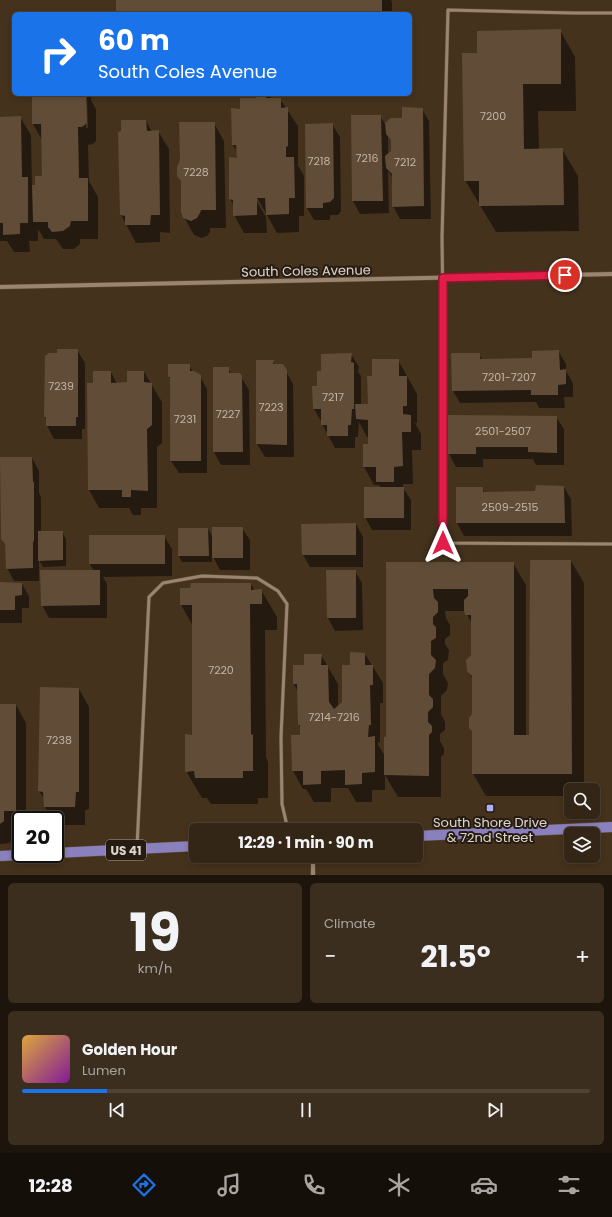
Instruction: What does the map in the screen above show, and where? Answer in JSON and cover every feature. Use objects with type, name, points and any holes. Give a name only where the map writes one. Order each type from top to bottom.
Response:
[{"type":"main road","points":[[423,836],[612,827]]},
{"type":"main road","name":"US 41","points":[[64,853],[189,846]]},
{"type":"main road","points":[[0,856],[12,855]]},
{"type":"street","name":"South Coles Avenue","points":[[0,287],[612,274]]},
{"type":"street","points":[[313,863],[313,875]]},
{"type":"lane","points":[[612,13],[448,10],[442,237],[443,543],[612,544]]},
{"type":"lane","points":[[137,849],[150,597],[162,582],[202,576],[256,578],[278,591],[287,604],[281,737],[282,804],[286,823]]},
{"type":"building","points":[[116,0],[382,0],[382,12],[116,12]]},
{"type":"building","points":[[561,29],[561,84],[523,84],[524,149],[563,148],[564,205],[479,206],[479,181],[464,181],[462,53],[477,53],[477,31]]},
{"type":"building","points":[[32,96],[86,96],[87,123],[82,127],[78,127],[79,178],[88,178],[88,221],[71,221],[70,226],[63,231],[52,232],[48,227],[48,222],[33,222],[32,185],[35,185],[35,176],[42,176],[41,124],[32,124]]},
{"type":"building","points":[[256,96],[266,96],[266,98],[281,98],[281,108],[288,107],[288,146],[286,147],[286,157],[294,157],[295,198],[289,198],[289,214],[266,215],[265,198],[257,198],[257,215],[233,216],[233,200],[229,199],[229,157],[237,158],[236,145],[232,145],[231,108],[240,109],[240,98],[256,98]]},
{"type":"building","points":[[402,107],[423,108],[424,206],[392,207],[392,174],[386,168],[385,156],[391,151],[391,140],[386,134],[385,123],[391,118],[402,118]]},
{"type":"building","points":[[351,115],[381,115],[383,201],[352,201]]},
{"type":"building","points":[[21,116],[22,177],[28,177],[28,223],[20,223],[20,234],[3,235],[3,223],[0,223],[0,117]]},
{"type":"building","points":[[121,120],[146,120],[147,131],[159,130],[160,215],[151,215],[150,225],[125,225],[125,216],[120,215],[118,132],[121,131]]},
{"type":"building","points":[[179,122],[215,122],[216,210],[201,210],[197,218],[191,221],[183,218],[181,212],[181,181],[177,176],[177,167],[180,160]]},
{"type":"building","points":[[333,123],[334,198],[330,202],[323,203],[323,208],[306,208],[305,124]]},
{"type":"building","points":[[57,349],[78,349],[78,417],[76,417],[76,426],[46,426],[46,417],[44,417],[45,356],[49,353],[57,353]]},
{"type":"building","points":[[559,350],[560,370],[566,369],[566,384],[558,385],[558,395],[531,395],[531,390],[452,391],[451,353],[480,353],[480,359],[532,358],[532,351]]},
{"type":"building","points":[[352,353],[351,362],[354,363],[354,409],[352,409],[351,425],[348,425],[348,436],[327,436],[327,425],[321,425],[321,409],[313,409],[312,386],[317,386],[317,371],[321,371],[321,354]]},
{"type":"building","points":[[372,359],[399,359],[399,376],[407,376],[407,406],[403,406],[403,414],[411,415],[411,432],[402,432],[403,466],[394,467],[394,482],[376,482],[376,467],[363,467],[363,444],[368,444],[368,420],[356,419],[355,404],[368,404],[367,376],[372,376]]},
{"type":"building","points":[[256,360],[274,360],[273,364],[283,364],[287,370],[287,445],[256,444]]},
{"type":"building","points":[[168,364],[190,364],[190,371],[194,371],[201,375],[201,461],[170,461],[170,377],[168,377]]},
{"type":"building","points":[[213,367],[229,367],[229,373],[240,373],[242,376],[243,452],[213,452]]},
{"type":"building","points":[[93,371],[111,371],[111,383],[127,382],[127,371],[144,371],[144,382],[152,383],[152,425],[147,429],[148,491],[131,490],[131,497],[122,497],[122,490],[88,490],[87,383],[93,383]]},
{"type":"building","points":[[448,415],[557,416],[557,453],[528,452],[528,447],[476,447],[476,454],[448,454]]},
{"type":"building","points":[[0,457],[32,457],[34,483],[33,568],[6,569],[5,544],[1,539]]},
{"type":"building","points":[[536,485],[564,486],[565,523],[456,523],[456,487],[483,487],[483,492],[535,491]]},
{"type":"building","points":[[364,487],[404,487],[404,518],[364,518]]},
{"type":"building","points":[[356,523],[356,555],[302,555],[301,524]]},
{"type":"building","points":[[212,527],[243,527],[243,558],[212,558]]},
{"type":"building","points":[[178,528],[208,528],[209,556],[178,556]]},
{"type":"building","points":[[38,531],[63,531],[63,560],[38,561]]},
{"type":"building","points":[[89,535],[165,535],[165,564],[89,564]]},
{"type":"building","points":[[530,560],[571,560],[572,774],[472,774],[472,731],[469,728],[469,718],[472,714],[472,676],[467,671],[466,660],[471,655],[471,615],[465,615],[464,611],[464,600],[468,596],[468,589],[433,589],[434,598],[438,602],[438,612],[433,617],[433,624],[436,627],[436,638],[431,641],[431,655],[436,660],[435,668],[429,674],[429,695],[433,699],[433,707],[428,712],[428,722],[432,726],[432,732],[429,735],[429,776],[384,775],[384,737],[386,737],[386,562],[514,562],[514,735],[529,735]]},
{"type":"building","points":[[40,570],[100,570],[100,605],[41,606]]},
{"type":"building","points":[[326,570],[356,570],[356,618],[327,618]]},
{"type":"building","points":[[0,582],[22,583],[22,595],[15,596],[15,610],[0,610]]},
{"type":"building","points":[[191,583],[251,583],[251,590],[262,589],[262,604],[250,604],[251,735],[253,734],[253,771],[243,771],[243,778],[195,778],[194,771],[185,772],[185,734],[192,735],[192,605],[180,605],[180,588],[190,588]]},
{"type":"building","points":[[350,652],[365,653],[365,665],[373,665],[373,685],[370,685],[371,725],[369,725],[368,737],[375,736],[375,772],[362,773],[362,784],[345,785],[345,770],[321,771],[321,784],[303,785],[303,771],[292,771],[291,735],[300,735],[300,725],[298,725],[297,684],[293,684],[293,665],[304,665],[304,654],[322,654],[321,665],[328,665],[329,702],[334,709],[342,702],[342,665],[350,665]]},
{"type":"building","points":[[40,687],[79,688],[79,792],[76,792],[75,807],[44,807],[43,792],[38,791]]},
{"type":"building","points":[[0,704],[16,704],[16,811],[4,811],[4,821],[0,824]]},
{"type":"place","name":"South Shore Drive & 72nd Street","points":[[490,808]]},
{"type":"route","points":[[443,543],[443,278],[565,275]]}]
